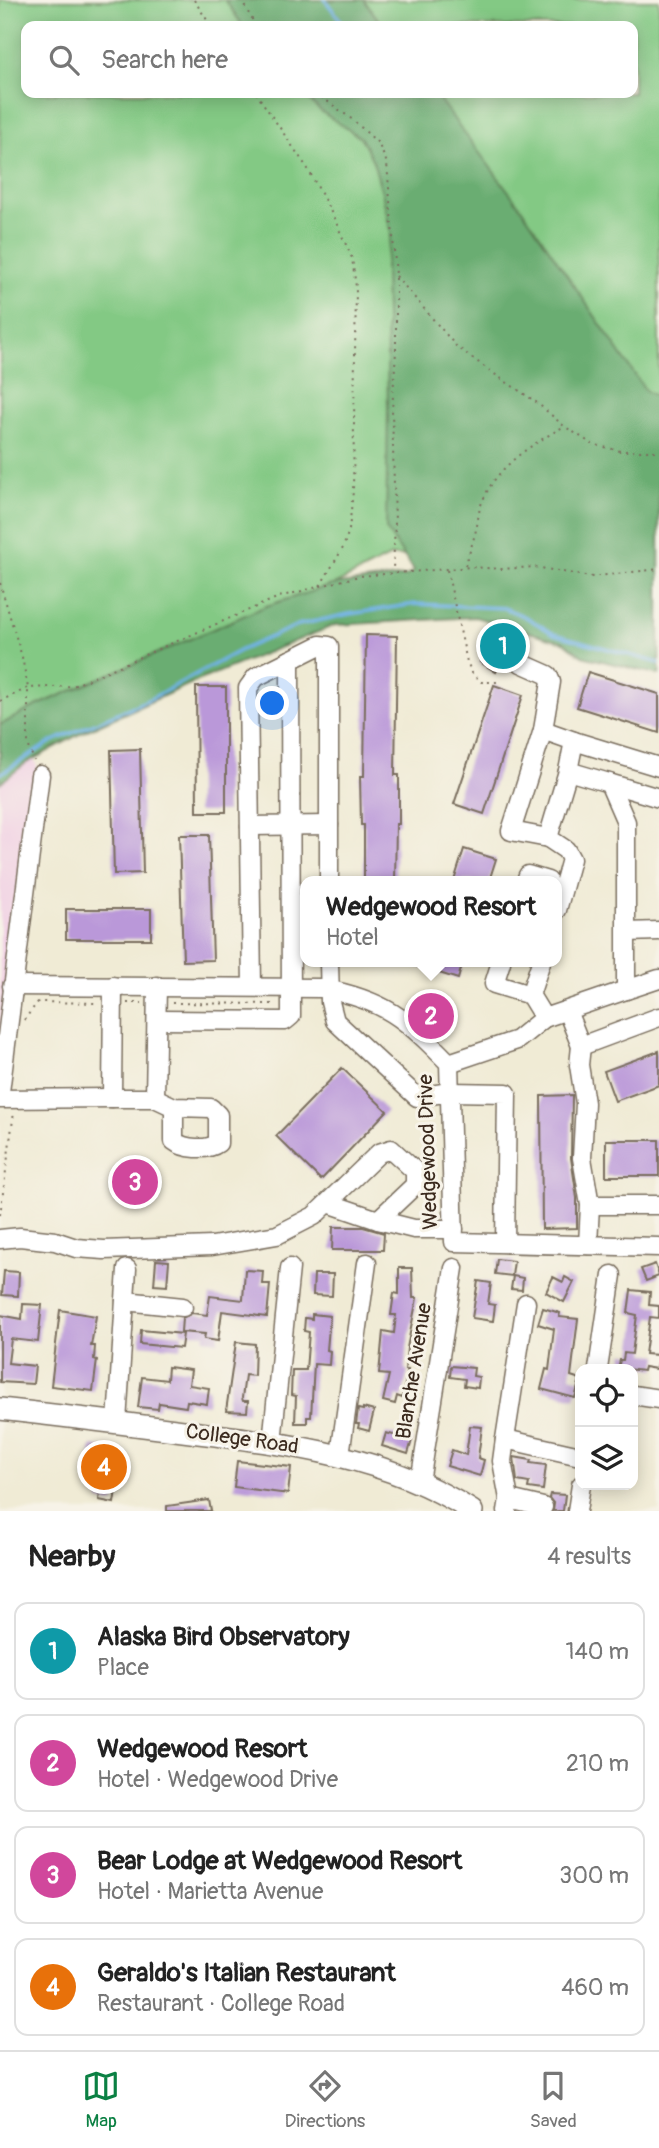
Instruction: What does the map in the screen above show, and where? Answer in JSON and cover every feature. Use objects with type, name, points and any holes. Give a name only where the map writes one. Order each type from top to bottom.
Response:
[{"type":"main road","name":"College Road","points":[[0,1409],[272,1442],[340,1455],[420,1482],[472,1511]]},
{"type":"street","points":[[252,987],[248,688],[256,677],[320,645],[328,646],[329,876]]},
{"type":"street","points":[[155,1098],[157,1003],[285,1021],[291,1016],[290,660]]},
{"type":"street","points":[[521,663],[548,675],[551,682],[543,730],[512,831],[548,838],[566,850],[571,859],[561,876]]},
{"type":"street","points":[[543,730],[659,768]]},
{"type":"street","points":[[548,838],[574,741]]},
{"type":"street","points":[[38,770],[12,986],[3,1032],[5,1096],[155,1098],[174,1107]]},
{"type":"street","points":[[568,771],[653,796],[626,822]]},
{"type":"street","points":[[609,783],[626,822],[626,990]]},
{"type":"street","points":[[250,826],[329,825]]},
{"type":"street","points":[[626,932],[659,931]]},
{"type":"street","points":[[329,967],[329,990],[335,1021],[417,1097],[450,1092],[507,1093],[505,1243]]},
{"type":"street","points":[[499,967],[494,984],[530,995],[544,1018]]},
{"type":"street","points":[[530,995],[539,967]]},
{"type":"street","points":[[449,1063],[517,1040],[544,1018],[659,979]]},
{"type":"street","name":"Wedgewood Drive","points":[[12,986],[113,995],[157,1003],[252,987],[292,996],[329,990],[356,995],[380,1005],[411,1025],[449,1063],[454,1242],[659,1247]]},
{"type":"street","points":[[112,1098],[113,995]]},
{"type":"street","points":[[567,1011],[581,1046],[579,1065],[585,1103],[582,1158],[590,1205],[588,1245]]},
{"type":"street","points":[[581,1046],[659,1017]]},
{"type":"street","points":[[0,1239],[20,1237],[55,1241],[76,1248],[104,1250],[212,1246],[277,1235],[314,1216],[379,1153],[391,1149],[415,1171],[415,1185],[378,1220]]},
{"type":"street","points":[[328,1203],[414,1229],[454,1229]]},
{"type":"street","points":[[590,1205],[659,1205]]},
{"type":"street","points":[[340,1455],[367,1263]]},
{"type":"street","points":[[272,1442],[290,1268]]},
{"type":"street","name":"Blanche Avenue","points":[[420,1482],[454,1268]]},
{"type":"street","points":[[117,1422],[127,1269]]},
{"type":"street","points":[[599,1364],[612,1275]]},
{"type":"street","points":[[125,1301],[183,1307]]},
{"type":"street","points":[[526,1303],[502,1469],[508,1505],[543,1507]]},
{"type":"street","points":[[638,1396],[659,1399]]},
{"type":"street","points":[[505,1439],[575,1455]]},
{"type":"street","points":[[577,1511],[580,1490]]},
{"type":"path","points":[[194,0],[208,21]]},
{"type":"path","points":[[241,0],[253,21]]},
{"type":"path","points":[[259,98],[308,169],[352,258],[356,287],[353,491],[349,530],[343,548],[320,586]]},
{"type":"path","points":[[323,98],[378,143],[387,163],[396,275],[396,351],[392,410],[395,523],[393,572]]},
{"type":"path","points":[[396,275],[456,346],[536,402],[564,426],[593,444],[620,451],[659,451]]},
{"type":"path","points":[[465,568],[479,510],[487,491],[505,467],[530,445],[564,426]]},
{"type":"path","points":[[0,701],[28,688],[73,686],[279,597],[359,576],[465,568],[535,568],[590,577],[659,569]]},
{"type":"path","points":[[447,569],[457,621],[472,675],[481,682],[500,682]]},
{"type":"path","points":[[0,583],[22,657],[28,688],[28,744],[38,770]]},
{"type":"path","points":[[23,1021],[38,1002],[113,995],[157,1003],[292,996]]},
{"type":"path","points":[[0,1215],[5,1096]]},
{"type":"shaded area","points":[[32,754],[40,775],[0,1092],[0,774]]},
{"type":"green space","points":[[0,0],[659,0],[659,550],[391,556],[0,754]]},
{"type":"green space","points":[[225,0],[364,0],[379,21],[240,21]]},
{"type":"green space","points":[[306,98],[438,98],[522,209],[646,391],[659,398],[659,675],[582,656],[564,642],[475,617],[335,625],[192,683],[85,731],[26,763],[0,783],[0,725],[34,707],[266,606],[332,585],[406,576],[414,571],[386,529],[388,408],[385,266],[391,234],[373,161],[361,138]]},
{"type":"building","points":[[499,629],[515,639],[496,672],[480,662]]},
{"type":"building","points":[[366,635],[397,636],[395,775],[399,775],[399,824],[396,824],[395,876],[364,876],[360,776],[364,776]]},
{"type":"building","points":[[588,672],[659,694],[659,733],[577,707]]},
{"type":"building","points":[[494,685],[523,695],[484,814],[454,804]]},
{"type":"building","points":[[196,687],[226,687],[226,812],[197,812]]},
{"type":"building","points":[[140,749],[143,873],[114,874],[111,750]]},
{"type":"building","points":[[179,835],[209,835],[213,960],[183,961]]},
{"type":"building","points":[[464,849],[496,859],[491,876],[456,876]]},
{"type":"building","points":[[66,909],[151,909],[151,939],[66,939]]},
{"type":"building","points":[[420,967],[462,967],[458,979]]},
{"type":"building","points":[[659,1051],[659,1085],[615,1101],[604,1071]]},
{"type":"building","points":[[342,1068],[387,1111],[321,1180],[276,1136]]},
{"type":"building","points":[[572,1095],[571,1158],[577,1198],[577,1228],[542,1229],[541,1096]]},
{"type":"building","points":[[606,1140],[659,1140],[659,1176],[606,1176]]},
{"type":"building","points":[[333,1227],[363,1227],[384,1233],[383,1250],[332,1250]]},
{"type":"building","points":[[497,1259],[514,1261],[512,1276],[495,1274]]},
{"type":"building","points":[[156,1260],[169,1261],[167,1286],[154,1285]]},
{"type":"building","points":[[655,1264],[659,1276],[646,1281],[641,1269]]},
{"type":"building","points":[[399,1268],[412,1268],[413,1298],[417,1298],[407,1348],[405,1370],[408,1370],[402,1398],[397,1396],[395,1404],[383,1401],[389,1375],[379,1374],[383,1331],[394,1333],[396,1315],[391,1315],[394,1293],[399,1294]]},
{"type":"building","points":[[245,1270],[263,1271],[262,1284],[270,1284],[267,1317],[222,1311],[218,1341],[204,1339],[205,1334],[181,1332],[182,1318],[192,1313],[207,1315],[210,1296],[243,1300]]},
{"type":"building","points":[[4,1271],[19,1272],[18,1296],[2,1295]]},
{"type":"building","points":[[314,1274],[333,1274],[332,1296],[313,1295]]},
{"type":"building","points":[[513,1276],[523,1278],[522,1290],[511,1289]]},
{"type":"building","points":[[553,1277],[563,1282],[565,1277],[574,1282],[564,1302],[546,1292]]},
{"type":"building","points":[[478,1281],[491,1283],[488,1304],[495,1305],[493,1321],[472,1318]]},
{"type":"building","points":[[631,1290],[650,1292],[649,1305],[659,1306],[659,1318],[650,1317],[645,1354],[658,1355],[656,1369],[644,1367],[643,1371],[638,1370],[638,1364],[619,1364],[624,1353],[632,1354],[637,1315],[628,1313]]},
{"type":"building","points":[[23,1304],[42,1305],[38,1342],[11,1339],[8,1363],[35,1366],[33,1384],[0,1382],[0,1315],[22,1319]]},
{"type":"building","points":[[543,1308],[560,1313],[559,1317],[578,1319],[571,1376],[575,1377],[575,1398],[541,1389],[546,1369],[549,1370],[554,1329],[538,1324]]},
{"type":"building","points":[[60,1310],[96,1316],[91,1346],[95,1346],[94,1359],[97,1360],[93,1391],[51,1386]]},
{"type":"building","points":[[312,1314],[330,1316],[327,1350],[330,1351],[329,1365],[314,1364],[311,1417],[307,1417],[307,1423],[295,1423],[296,1396],[291,1395],[292,1370],[306,1370],[309,1332],[304,1331],[305,1318],[312,1319]]},
{"type":"building","points":[[141,1330],[183,1334],[181,1348],[140,1344]]},
{"type":"building","points":[[236,1342],[255,1344],[254,1376],[245,1375],[242,1398],[243,1401],[248,1401],[247,1412],[226,1411]]},
{"type":"building","points":[[451,1366],[474,1368],[473,1376],[479,1377],[478,1388],[464,1386],[465,1379],[450,1377]]},
{"type":"building","points":[[168,1367],[191,1370],[189,1385],[209,1388],[207,1404],[187,1401],[186,1407],[159,1403],[158,1409],[138,1407],[142,1377],[167,1380]]},
{"type":"building","points":[[358,1409],[374,1411],[369,1431],[358,1428],[359,1424],[356,1424]]},
{"type":"building","points":[[470,1426],[482,1427],[478,1458],[484,1460],[480,1476],[447,1466],[452,1450],[466,1455]]},
{"type":"building","points":[[386,1433],[412,1440],[408,1454],[382,1446]]},
{"type":"building","points":[[92,1446],[122,1452],[114,1503],[99,1500],[101,1484],[87,1482]]},
{"type":"building","points":[[514,1457],[546,1465],[543,1490],[528,1488],[529,1483],[517,1481]]},
{"type":"building","points":[[237,1461],[291,1467],[288,1494],[234,1487]]},
{"type":"building","points":[[550,1494],[565,1495],[563,1511],[553,1511],[554,1504],[549,1498]]},
{"type":"building","points":[[209,1500],[211,1511],[167,1511],[167,1506]]},
{"type":"waterway","points":[[325,0],[341,21]]},
{"type":"waterway","points":[[0,774],[51,742],[152,698],[241,650],[298,625],[349,614],[416,604],[504,608],[526,617],[554,634],[659,663]]},
{"type":"place","name":"Alaska Bird Observatory","points":[[503,646]]},
{"type":"place","name":"Wedgewood Resort","points":[[431,1016]]},
{"type":"place","name":"Bear Lodge at Wedgewood Resort","points":[[135,1182]]},
{"type":"place","name":"Geraldo's Italian Restaurant","points":[[104,1467]]}]
